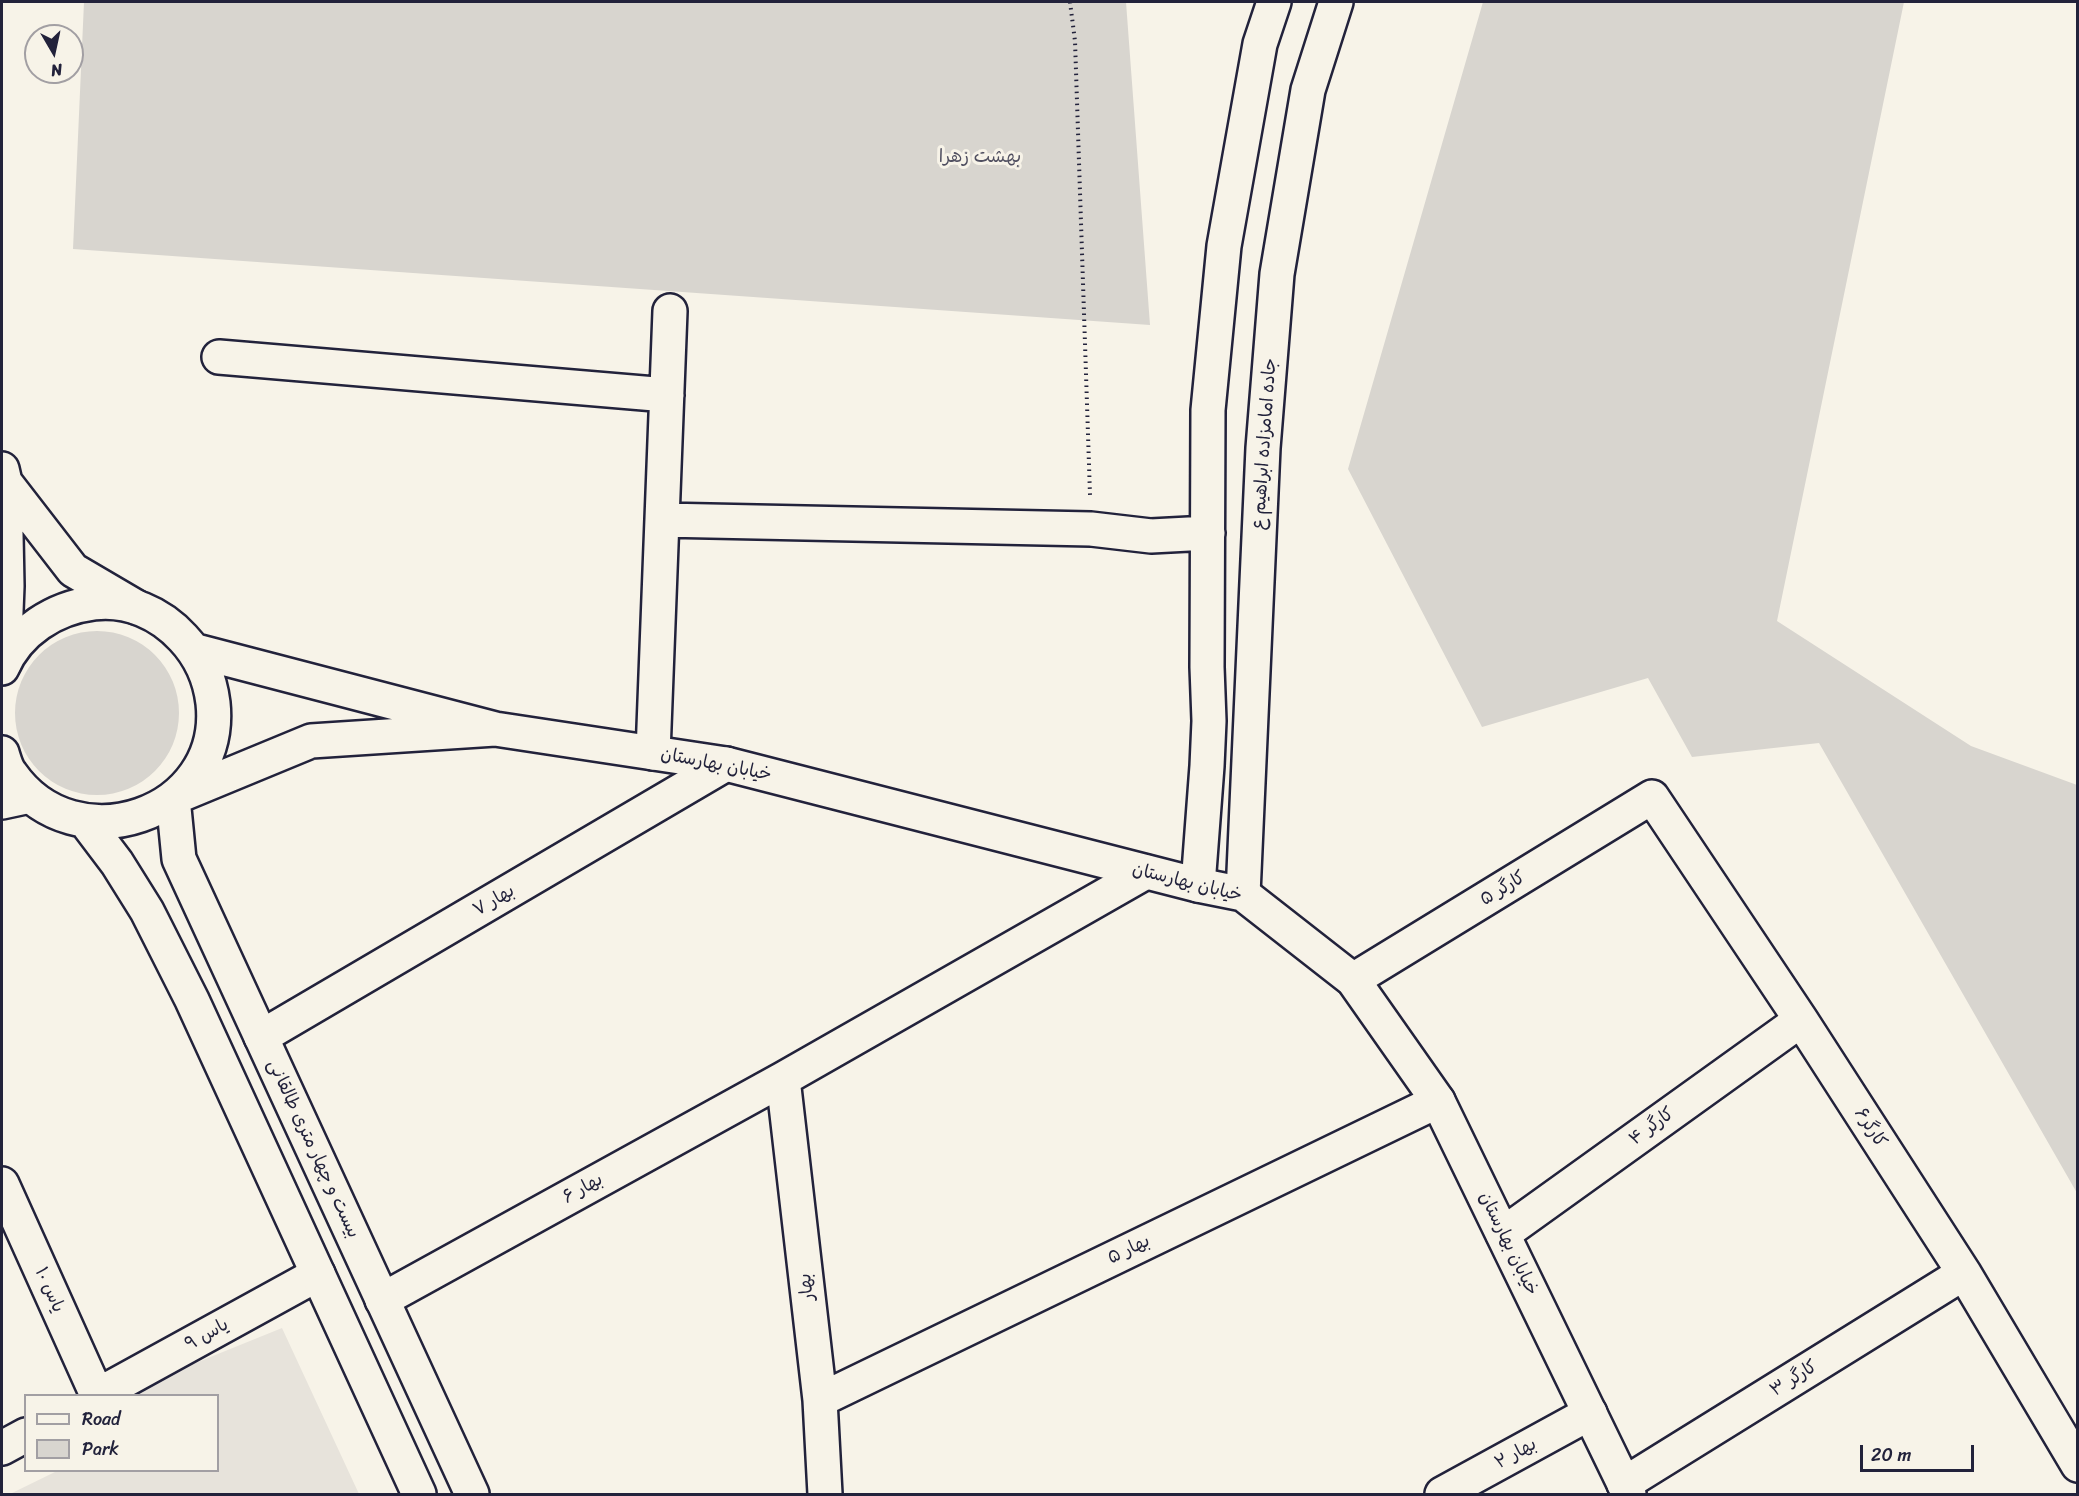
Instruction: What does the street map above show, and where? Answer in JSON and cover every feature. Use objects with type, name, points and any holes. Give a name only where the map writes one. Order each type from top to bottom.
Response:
[{"type":"street","points":[[1198,885],[1208,766],[1208,410],[1224,246],[1260,44],[1274,2]]},
{"type":"street","name":"جاده امامزاده ابراهیم ع","points":[[1243,894],[1263,448],[1276,274],[1308,90],[1336,2]]},
{"type":"street","points":[[654,753],[670,311]]},
{"type":"street","points":[[219,357],[667,395]]},
{"type":"street","points":[[3,476],[73,570],[170,624],[196,651],[211,687],[214,717],[208,748],[194,775],[173,798]]},
{"type":"street","points":[[3,476],[7,586],[3,666]]},
{"type":"street","points":[[662,520],[1091,529],[1151,536],[1208,533]]},
{"type":"street","points":[[3,666],[22,637],[46,618],[75,606],[106,602],[136,607]]},
{"type":"street","points":[[196,651],[495,729]]},
{"type":"street","points":[[2,753],[10,773],[16,799],[86,822],[117,822],[147,813],[173,798],[311,741],[495,729]]},
{"type":"street","name":"خیابان بهارستان","points":[[495,729],[726,764],[1146,872],[1243,894],[1353,980],[1438,1101],[1626,1489]]},
{"type":"street","name":"بهار ۷","points":[[261,1037],[726,764]]},
{"type":"street","name":"کارگر ۵","points":[[1353,980],[1652,797]]},
{"type":"street","name":"کارگر۶","points":[[1652,797],[1801,1020],[1964,1273],[2078,1465]]},
{"type":"street","name":"بیست و چهار متری طالقانی","points":[[173,798],[179,859],[472,1494]]},
{"type":"street","points":[[86,822],[117,863],[147,911],[197,1011],[419,1494]]},
{"type":"street","name":"بهار ۶","points":[[382,1300],[783,1079],[1146,872]]},
{"type":"street","name":"کارگر ۴","points":[[1503,1234],[1801,1020]]},
{"type":"street","name":"بهار","points":[[783,1079],[820,1400],[825,1494]]},
{"type":"street","name":"بهار ۵","points":[[820,1400],[1438,1101]]},
{"type":"street","name":"یاس ۱۰","points":[[2,1184],[96,1394]]},
{"type":"street","name":"کارگر ۳","points":[[1626,1489],[1964,1273]]},
{"type":"street","name":"یاس ۹","points":[[98,1394],[318,1274]]},
{"type":"street","name":"بهار ۲","points":[[1442,1494],[1590,1413]]},
{"type":"street","points":[[2,1448],[24,1436]]},
{"type":"path","points":[[1070,2],[1075,41],[1091,529]]},
{"type":"shaded area","points":[[282,1328],[359,1494],[10,1494],[55,1472],[219,1472],[219,1394],[131,1394],[129,1390]]},
{"type":"green space","name":"بهشت زهرا","points":[[84,2],[1126,2],[1150,325],[73,249],[80,84],[84,84]]},
{"type":"green space","points":[[1483,2],[1904,2],[1777,621],[1971,746],[2077,785],[2077,1193],[1819,743],[1692,757],[1648,678],[1482,727],[1348,469]]},
{"type":"green space","points":[[97,631],[128,638],[155,655],[172,682],[179,713],[172,744],[155,771],[128,788],[97,795],[66,788],[39,771],[22,744],[15,713],[22,682],[39,655],[66,638]]}]
